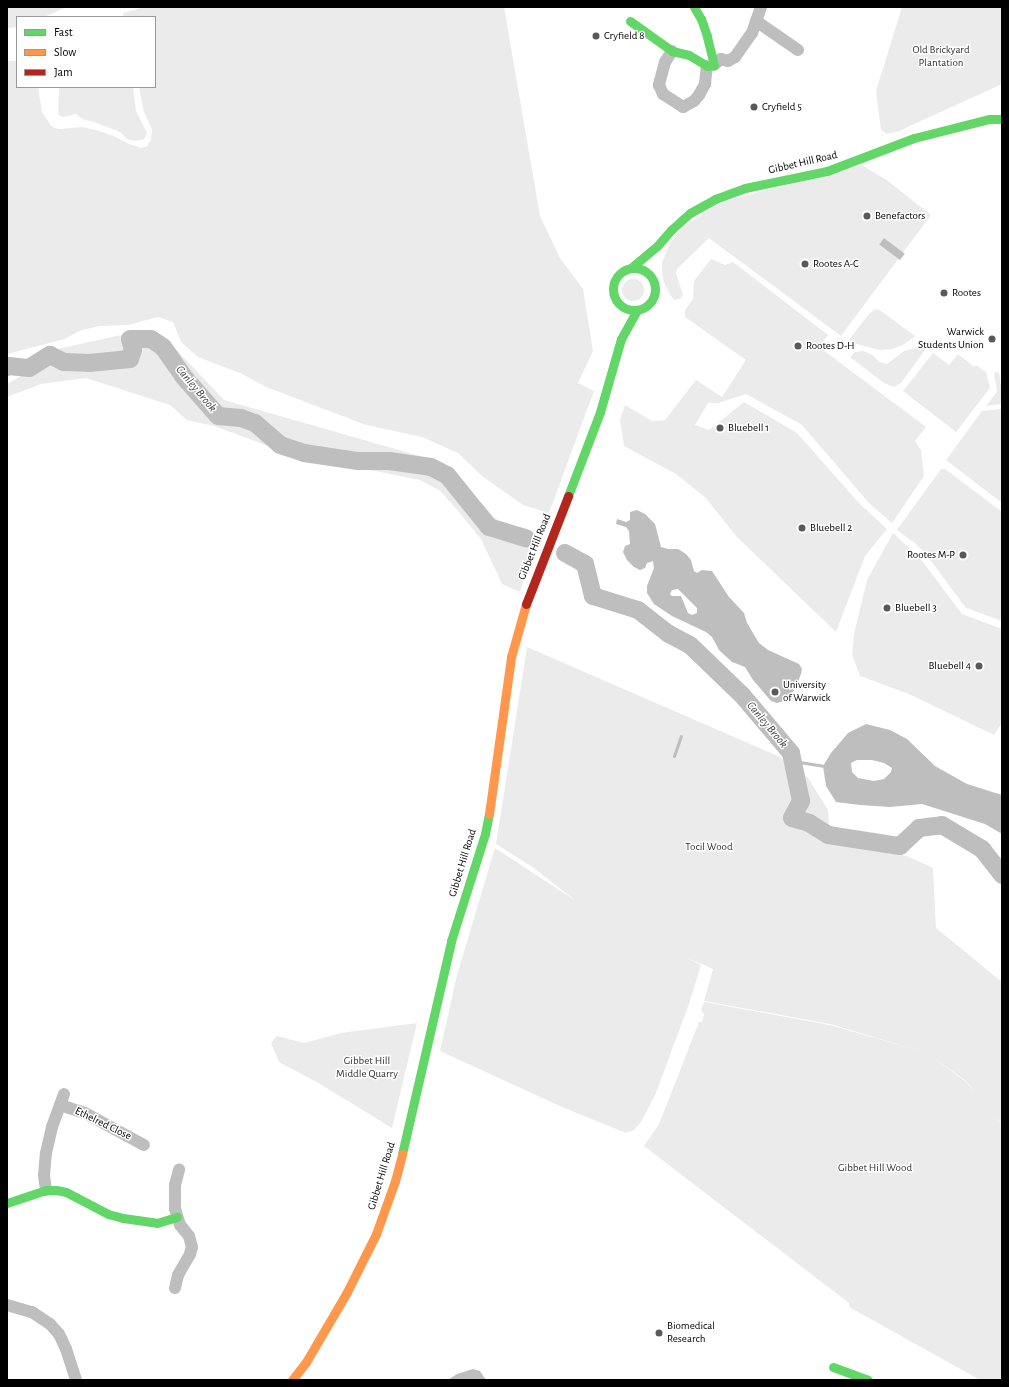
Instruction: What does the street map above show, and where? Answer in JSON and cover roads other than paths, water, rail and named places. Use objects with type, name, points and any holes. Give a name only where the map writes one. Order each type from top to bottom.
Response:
[{"type":"street","points":[[672,51],[665,62],[659,85],[663,94],[683,107],[694,101],[699,95],[705,84],[710,65],[707,36],[701,19],[694,7]]},
{"type":"street","points":[[710,65],[721,59],[728,61],[735,57],[752,33],[761,7]]},
{"type":"street","points":[[630,21],[672,51],[690,55],[710,65]]},
{"type":"street","points":[[756,21],[798,50]]},
{"type":"street","name":"Gibbet Hill Road","points":[[632,267],[658,245],[671,230],[690,213],[700,206],[715,199],[745,188],[827,171],[914,138],[989,119],[1002,112]]},
{"type":"street","name":"Gibbet Hill Road","points":[[989,119],[1002,119]]},
{"type":"street","points":[[653,278],[644,270],[632,267],[620,272],[612,286],[615,299],[618,304],[624,308],[637,310],[647,306],[653,299],[655,290],[653,278],[658,245]]},
{"type":"street","name":"Gibbet Hill Road","points":[[618,304],[621,339]]},
{"type":"street","name":"Gibbet Hill Road","points":[[292,1380],[310,1357],[347,1292],[376,1234],[395,1181],[407,1135],[451,941],[485,834],[493,792],[511,657],[522,616],[600,412],[621,339],[637,310]]},
{"type":"street","name":"Ethelred Close","points":[[46,1190],[44,1175],[46,1153],[62,1099],[144,1145]]},
{"type":"street","points":[[175,1288],[178,1275],[190,1254],[192,1247],[189,1236],[177,1218],[175,1184],[179,1170]]},
{"type":"street","points":[[7,1202],[28,1197],[46,1190],[66,1192],[108,1214],[123,1218],[157,1222],[177,1218]]},
{"type":"street","points":[[7,1305],[32,1312],[50,1324],[59,1334],[66,1349],[76,1380]]},
{"type":"street","points":[[833,1367],[845,1376],[868,1380]]},
{"type":"waterway","name":"Canley Brook","points":[[7,367],[29,368],[50,355],[64,362],[89,363],[130,359],[133,350],[130,339],[151,339],[163,347],[183,376],[218,416],[241,418],[255,423],[280,445],[304,453],[358,461],[389,461],[431,467],[447,475],[489,527],[526,538]]},
{"type":"waterway","name":"Canley Brook","points":[[565,553],[585,564],[593,596],[638,610],[669,634],[690,645],[742,695],[791,753],[801,801],[792,818],[809,823],[828,835],[900,846],[919,828],[942,825],[982,849],[1002,875]]},
{"type":"waterway","points":[[674,756],[681,736]]},
{"type":"waterway","points":[[793,761],[823,766]]},
{"type":"place","name":"Cryfield 8","points":[[596,36]]},
{"type":"place","name":"Cryfield 5","points":[[754,107]]},
{"type":"place","name":"Benefactors","points":[[867,216]]},
{"type":"place","name":"Rootes A-C","points":[[805,264]]},
{"type":"place","name":"Rootes","points":[[944,293]]},
{"type":"place","name":"Warwick Students Union","points":[[992,339]]},
{"type":"place","name":"Rootes D-H","points":[[798,346]]},
{"type":"place","name":"Bluebell 1","points":[[720,428]]},
{"type":"place","name":"Bluebell 2","points":[[802,528]]},
{"type":"place","name":"Rootes M-P","points":[[963,555]]},
{"type":"place","name":"Bluebell 3","points":[[887,608]]},
{"type":"place","name":"Bluebell 4","points":[[979,666]]},
{"type":"place","name":"University of Warwick","points":[[775,692]]},
{"type":"place","name":"Biomedical Research","points":[[659,1333]]},
{"type":"park label","name":"Old Brickyard Plantation","points":[[941,57]]},
{"type":"park label","name":"Tocil Wood","points":[[709,847]]},
{"type":"park label","name":"Gibbet Hill Middle Quarry","points":[[367,1068]]},
{"type":"park label","name":"Gibbet Hill Wood","points":[[875,1168]]}]
